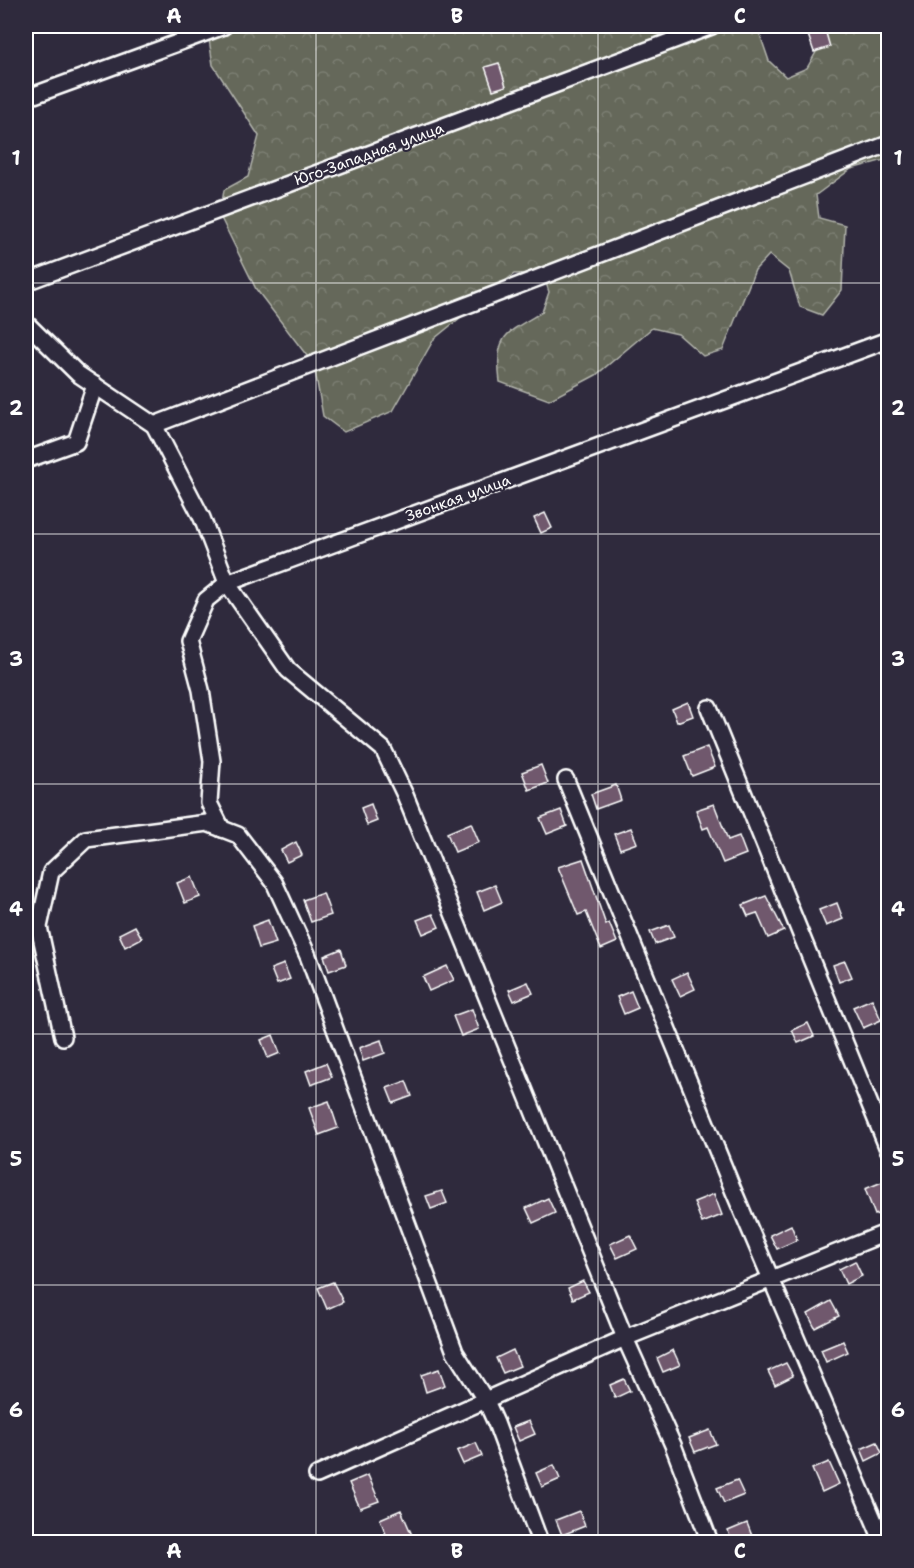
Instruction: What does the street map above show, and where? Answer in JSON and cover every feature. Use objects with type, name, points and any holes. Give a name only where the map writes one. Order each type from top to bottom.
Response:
[{"type":"street","points":[[26,98],[224,26]]},
{"type":"street","name":"Юго-Западная улица","points":[[26,282],[712,26]]},
{"type":"street","points":[[154,426],[888,144]]},
{"type":"street","points":[[26,323],[78,374],[154,426],[202,518],[226,583],[288,670],[383,749],[405,795],[625,1338],[673,1445],[710,1542]]},
{"type":"street","name":"Звонкая улица","points":[[226,583],[888,340]]},
{"type":"street","points":[[26,460],[76,442],[95,385]]},
{"type":"street","points":[[222,829],[209,803],[212,761],[201,690],[188,641],[206,600],[226,583]]},
{"type":"street","points":[[709,708],[888,1149]]},
{"type":"street","points":[[566,780],[633,948],[883,1542]]},
{"type":"street","points":[[63,1037],[39,927],[51,872],[86,839],[207,823],[238,835],[274,882],[308,956],[455,1352],[486,1401],[507,1448],[540,1542]]},
{"type":"street","points":[[317,1474],[625,1338],[888,1232]]},
{"type":"green space","points":[[207,26],[757,26],[769,61],[786,77],[807,68],[831,26],[888,26],[888,159],[851,169],[816,195],[819,218],[845,225],[842,290],[822,315],[800,307],[789,271],[769,255],[755,270],[723,350],[703,356],[678,334],[652,328],[596,375],[549,400],[500,382],[501,345],[511,331],[542,312],[549,292],[543,273],[514,274],[434,339],[393,411],[344,432],[323,416],[314,365],[256,289],[220,216],[224,190],[248,177],[259,136],[213,65]]},
{"type":"building","points":[[805,26],[824,26],[830,47],[814,52]]},
{"type":"building","points":[[499,63],[506,86],[493,90],[485,67]]},
{"type":"building","points":[[545,513],[552,528],[541,533],[534,518]]},
{"type":"building","points":[[688,702],[693,716],[677,722],[672,709]]},
{"type":"building","points":[[707,747],[715,767],[692,776],[684,756]]},
{"type":"building","points":[[541,765],[548,783],[529,790],[522,772]]},
{"type":"building","points":[[616,785],[621,800],[596,809],[591,794]]},
{"type":"building","points":[[371,804],[377,821],[367,825],[361,808]]},
{"type":"building","points":[[714,804],[728,840],[739,836],[746,854],[723,863],[708,827],[703,829],[696,810]]},
{"type":"building","points":[[561,810],[567,826],[547,834],[540,818]]},
{"type":"building","points":[[471,823],[479,842],[455,852],[447,833]]},
{"type":"building","points":[[631,828],[637,843],[620,849],[614,834]]},
{"type":"building","points":[[296,842],[302,855],[287,862],[281,850]]},
{"type":"building","points":[[583,859],[606,925],[609,923],[617,942],[601,949],[586,912],[578,915],[558,867]]},
{"type":"building","points":[[192,877],[200,897],[185,903],[177,883]]},
{"type":"building","points":[[495,885],[502,902],[484,910],[477,892]]},
{"type":"building","points":[[323,893],[331,915],[311,922],[303,900]]},
{"type":"building","points":[[766,896],[784,931],[768,938],[757,913],[748,916],[743,905]]},
{"type":"building","points":[[837,903],[843,919],[826,926],[819,910]]},
{"type":"building","points":[[433,914],[439,927],[423,934],[417,920]]},
{"type":"building","points":[[268,920],[276,943],[259,948],[252,926]]},
{"type":"building","points":[[669,925],[674,937],[655,944],[650,932]]},
{"type":"building","points":[[135,926],[142,938],[125,947],[119,934]]},
{"type":"building","points":[[341,949],[346,965],[329,971],[324,956]]},
{"type":"building","points":[[845,961],[852,977],[839,982],[833,965]]},
{"type":"building","points":[[284,964],[290,979],[277,984],[271,969]]},
{"type":"building","points":[[447,966],[454,980],[429,991],[423,977]]},
{"type":"building","points":[[687,972],[695,989],[680,996],[672,979]]},
{"type":"building","points":[[528,982],[533,993],[514,1001],[509,990]]},
{"type":"building","points":[[631,991],[638,1008],[624,1014],[617,997]]},
{"type":"building","points":[[872,999],[881,1020],[863,1028],[853,1007]]},
{"type":"building","points":[[472,1009],[479,1029],[461,1036],[453,1016]]},
{"type":"building","points":[[808,1023],[814,1036],[798,1043],[792,1030]]},
{"type":"building","points":[[273,1035],[280,1053],[268,1058],[261,1040]]},
{"type":"building","points":[[381,1040],[385,1053],[363,1061],[359,1048]]},
{"type":"building","points":[[326,1063],[332,1077],[311,1085],[306,1071]]},
{"type":"building","points":[[406,1081],[412,1096],[393,1103],[387,1088]]},
{"type":"building","points":[[329,1101],[338,1128],[319,1135],[309,1108]]},
{"type":"building","points":[[882,1182],[888,1199],[888,1210],[875,1215],[865,1189]]},
{"type":"building","points":[[442,1191],[447,1203],[431,1209],[426,1196]]},
{"type":"building","points":[[714,1194],[722,1215],[702,1223],[694,1202]]},
{"type":"building","points":[[548,1198],[555,1213],[533,1223],[526,1208]]},
{"type":"building","points":[[791,1225],[797,1240],[777,1249],[770,1235]]},
{"type":"building","points":[[630,1235],[637,1249],[617,1258],[610,1244]]},
{"type":"building","points":[[855,1261],[862,1276],[846,1284],[839,1269]]},
{"type":"building","points":[[583,1281],[589,1292],[573,1299],[568,1288]]},
{"type":"building","points":[[333,1282],[343,1302],[327,1309],[318,1288]]},
{"type":"building","points":[[831,1301],[839,1316],[815,1328],[808,1314]]},
{"type":"building","points":[[843,1341],[848,1352],[826,1362],[821,1350]]},
{"type":"building","points":[[513,1350],[520,1366],[503,1373],[496,1358]]},
{"type":"building","points":[[673,1350],[680,1365],[663,1372],[657,1358]]},
{"type":"building","points":[[786,1363],[793,1376],[775,1385],[768,1371]]},
{"type":"building","points":[[439,1369],[445,1385],[426,1392],[421,1375]]},
{"type":"building","points":[[624,1379],[630,1391],[615,1398],[610,1385]]},
{"type":"building","points":[[529,1421],[535,1434],[519,1441],[513,1427]]},
{"type":"building","points":[[710,1430],[716,1444],[695,1452],[689,1438]]},
{"type":"building","points":[[877,1442],[882,1453],[866,1461],[861,1449]]},
{"type":"building","points":[[476,1443],[482,1456],[463,1464],[457,1451]]},
{"type":"building","points":[[829,1462],[839,1484],[822,1492],[812,1469]]},
{"type":"building","points":[[554,1465],[560,1479],[542,1487],[536,1473]]},
{"type":"building","points":[[368,1475],[379,1501],[360,1508],[349,1483]]},
{"type":"building","points":[[737,1480],[744,1495],[724,1503],[717,1488]]},
{"type":"building","points":[[401,1510],[415,1542],[389,1542],[380,1519]]},
{"type":"building","points":[[579,1511],[585,1526],[562,1535],[556,1520]]},
{"type":"building","points":[[747,1523],[752,1536],[732,1542],[728,1531]]}]
